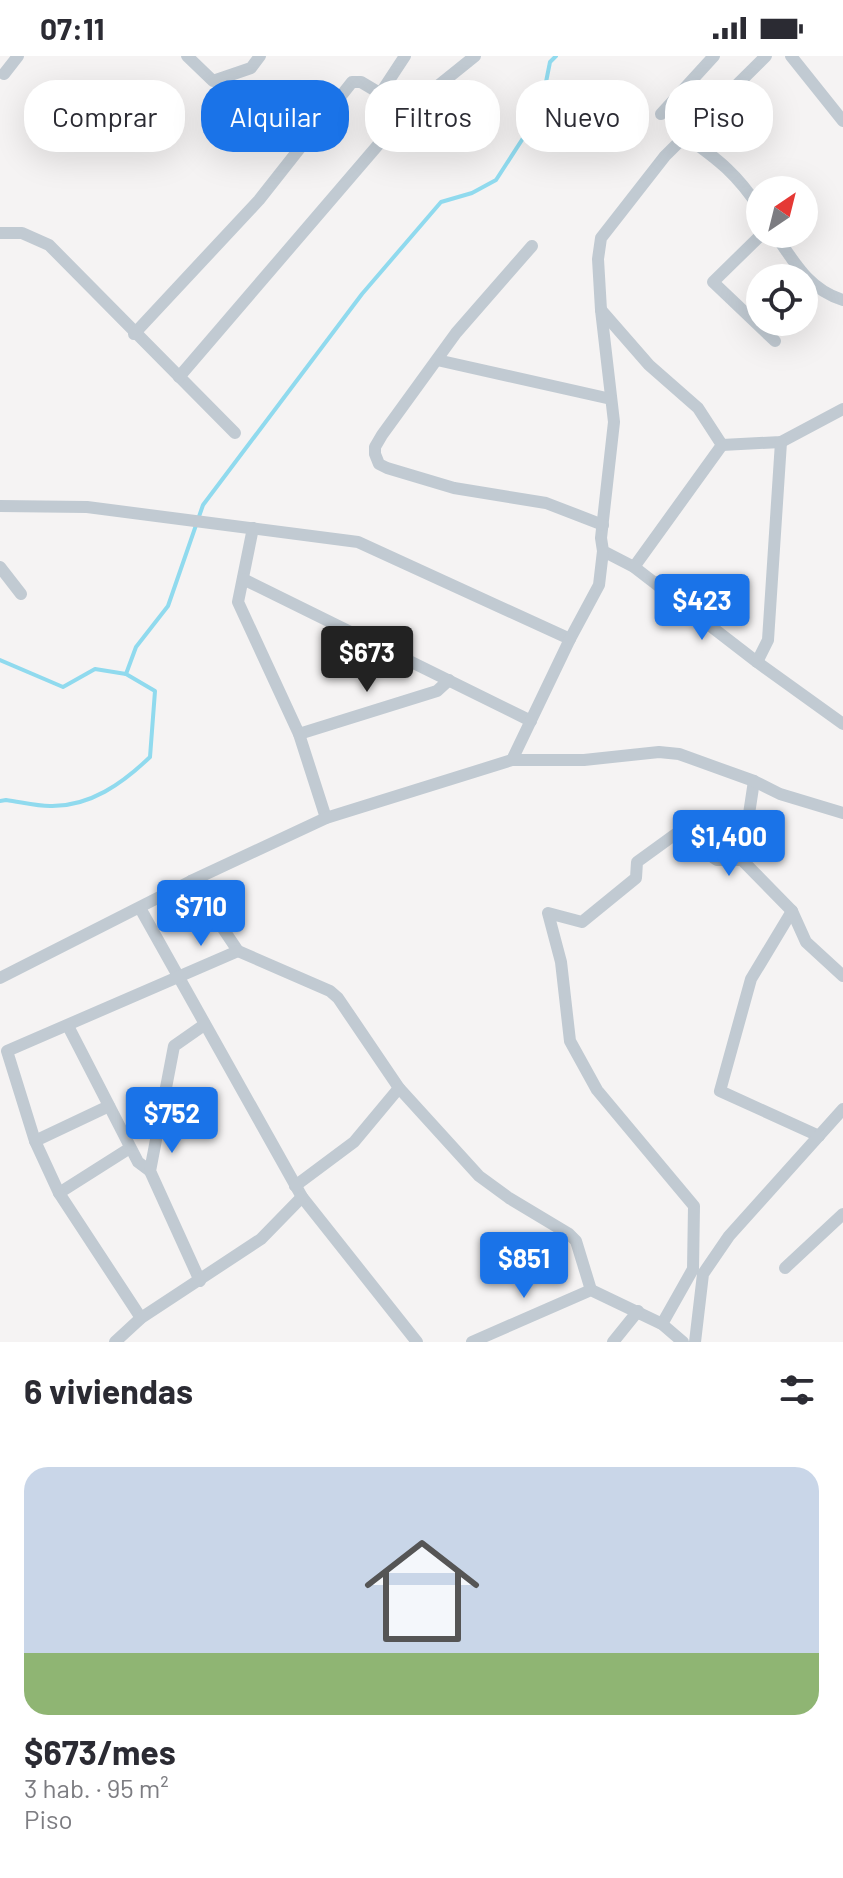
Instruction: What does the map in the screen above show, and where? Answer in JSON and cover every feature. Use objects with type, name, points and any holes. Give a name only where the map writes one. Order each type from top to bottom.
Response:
[{"type":"street","points":[[4,74],[18,56]]},
{"type":"street","points":[[187,56],[213,81],[251,68],[260,56]]},
{"type":"street","points":[[389,80],[405,56]]},
{"type":"street","points":[[445,80],[475,56]]},
{"type":"street","points":[[661,114],[714,56]]},
{"type":"street","points":[[742,80],[766,56]]},
{"type":"street","points":[[791,56],[843,121]]},
{"type":"street","points":[[134,334],[259,200],[352,82],[365,85]]},
{"type":"street","points":[[179,377],[372,152]]},
{"type":"street","points":[[512,760],[599,585],[614,422],[601,310],[598,259],[601,238],[669,152]]},
{"type":"street","points":[[708,152],[739,178],[746,188]]},
{"type":"street","points":[[0,233],[22,233],[49,245],[235,433]]},
{"type":"street","points":[[532,246],[437,360],[377,444],[375,454],[379,464],[399,473],[454,488],[546,503],[602,538],[634,567],[757,662],[843,724]]},
{"type":"street","points":[[748,248],[713,282],[775,341]]},
{"type":"street","points":[[785,248],[814,287],[823,294],[843,300]]},
{"type":"street","points":[[601,310],[649,365],[698,408],[722,445]]},
{"type":"street","points":[[437,360],[611,399]]},
{"type":"street","points":[[722,445],[781,442],[843,409]]},
{"type":"street","points":[[757,662],[768,640],[781,442]]},
{"type":"street","points":[[634,567],[722,445]]},
{"type":"street","points":[[0,506],[87,507],[358,542],[570,639]]},
{"type":"street","points":[[253,528],[238,602],[299,734],[326,818]]},
{"type":"street","points":[[0,567],[21,594]]},
{"type":"street","points":[[243,579],[531,721]]},
{"type":"street","points":[[299,734],[437,691],[449,680]]},
{"type":"street","points":[[0,978],[191,881],[326,818],[512,760],[584,760],[659,752],[698,760],[780,794],[843,813]]},
{"type":"street","points":[[742,860],[754,781]]},
{"type":"street","points":[[695,1342],[698,1271],[694,1206],[597,1090],[570,1041],[561,962],[548,913],[582,922],[636,878],[637,862],[677,833],[717,860],[742,860],[792,911],[806,942],[843,976]]},
{"type":"street","points":[[191,881],[238,951],[330,991],[338,998],[399,1088],[479,1176],[576,1241],[591,1290]]},
{"type":"street","points":[[140,908],[298,1191],[417,1342]]},
{"type":"street","points":[[792,911],[751,979],[720,1091],[819,1136]]},
{"type":"street","points":[[141,1318],[59,1193],[35,1141],[7,1051],[238,951]]},
{"type":"street","points":[[150,1171],[174,1046],[204,1025]]},
{"type":"street","points":[[68,1026],[130,1148],[138,1162],[150,1171],[200,1281]]},
{"type":"street","points":[[115,1342],[141,1318],[261,1239],[298,1191],[354,1142],[399,1088]]},
{"type":"street","points":[[35,1141],[109,1106]]},
{"type":"street","points":[[662,1324],[698,1271],[843,1109]]},
{"type":"street","points":[[59,1193],[130,1148]]},
{"type":"street","points":[[785,1268],[843,1214]]},
{"type":"street","points":[[472,1342],[591,1290],[662,1324],[683,1342]]},
{"type":"street","points":[[613,1342],[638,1311]]},
{"type":"waterway","points":[[0,801],[50,806],[79,802],[105,792],[150,757],[155,691],[126,674],[136,647],[168,606],[203,505],[362,294],[441,202],[472,193],[496,180],[540,112],[550,62],[556,56]]},
{"type":"waterway","points":[[0,660],[63,687],[95,669],[126,674]]}]
